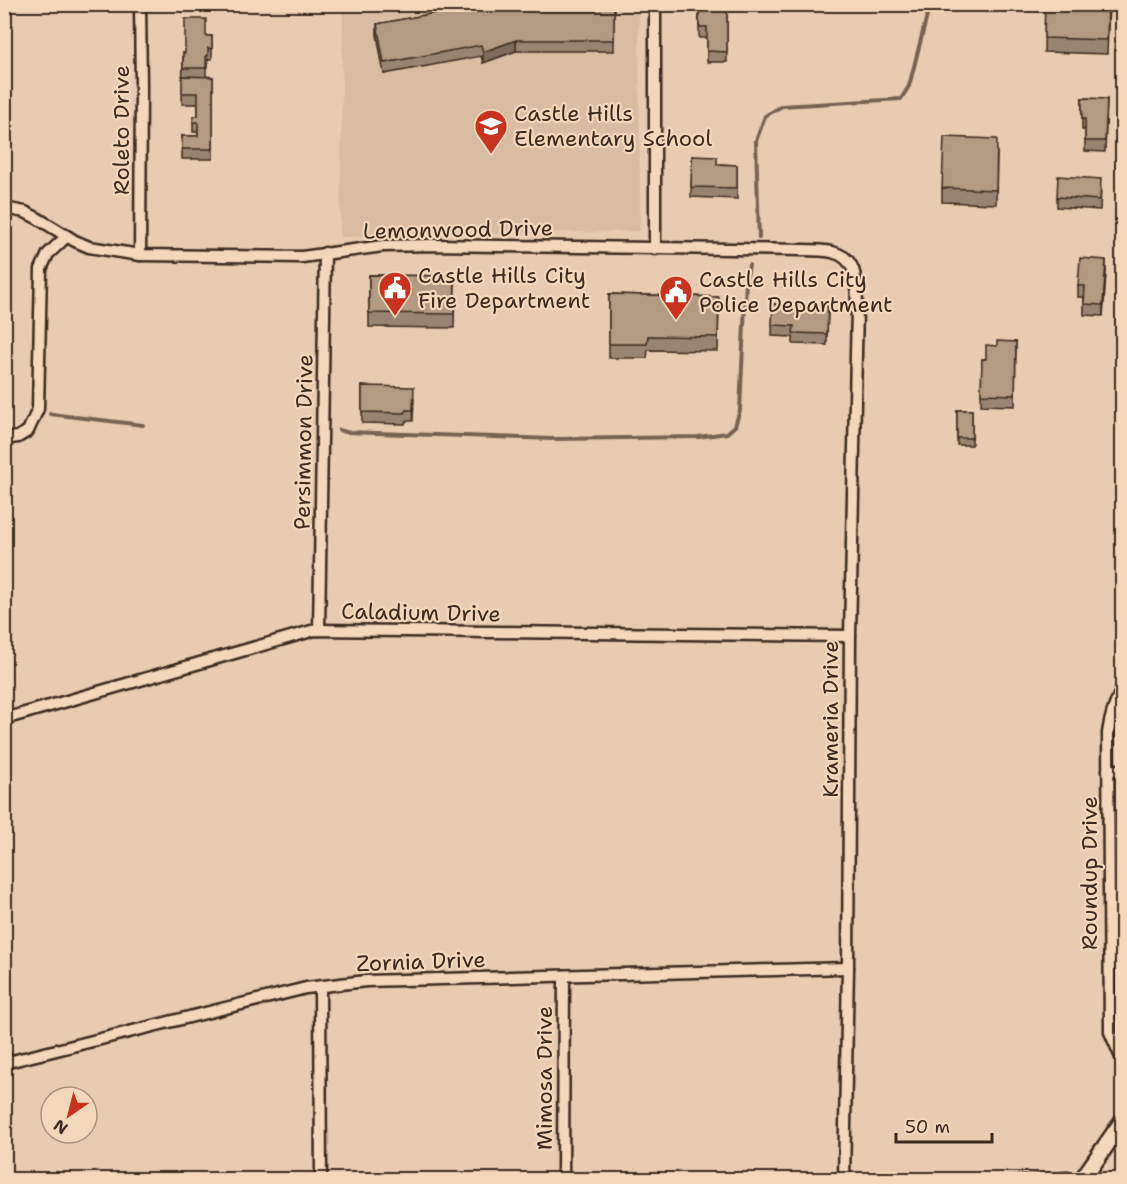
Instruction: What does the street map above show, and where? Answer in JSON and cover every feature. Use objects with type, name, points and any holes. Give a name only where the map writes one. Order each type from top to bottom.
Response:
[{"type":"main road","points":[[1082,1179],[1122,1122]]},
{"type":"street","name":"Roleto Drive","points":[[140,4],[140,255]]},
{"type":"street","points":[[655,4],[655,249]]},
{"type":"street","name":"Lemonwood Drive","points":[[4,208],[25,212],[89,247],[140,255],[302,258],[381,246],[434,245],[813,250],[833,252],[849,261]]},
{"type":"street","points":[[4,439],[18,437],[28,432],[38,409],[41,269],[48,254],[67,236]]},
{"type":"street","name":"Persimmon Drive","points":[[319,630],[325,254]]},
{"type":"street","name":"Krameria Drive","points":[[844,1179],[850,636],[857,307],[856,276],[849,261]]},
{"type":"street","name":"Caladium Drive","points":[[4,719],[319,630],[850,636]]},
{"type":"street","name":"Roundup Drive","points":[[1122,688],[1115,702],[1108,733],[1110,1032],[1122,1058]]},
{"type":"street","points":[[1108,771],[1122,770]]},
{"type":"street","name":"Zornia Drive","points":[[4,1063],[306,988],[366,981],[848,968]]},
{"type":"street","name":"Mimosa Drive","points":[[563,1179],[564,976]]},
{"type":"street","points":[[320,987],[321,1179]]},
{"type":"shaded area","name":"Castle Hills Elementary School","points":[[343,5],[639,5],[640,231],[340,237]]},
{"type":"building","points":[[457,4],[614,4],[614,40],[516,40],[483,52],[481,45],[384,63],[377,24],[457,9]]},
{"type":"building","points":[[1045,4],[1108,4],[1107,40],[1044,38]]},
{"type":"building","points":[[699,7],[727,7],[727,52],[707,51],[707,27],[699,27]]},
{"type":"building","points":[[185,19],[206,19],[206,36],[212,36],[212,49],[208,48],[206,68],[183,68]]},
{"type":"building","points":[[182,76],[213,77],[213,149],[182,149],[182,136],[198,136],[198,122],[193,122],[193,116],[198,116],[198,93],[182,93]]},
{"type":"building","points":[[1082,98],[1107,99],[1105,141],[1085,141]]},
{"type":"building","points":[[944,137],[997,139],[996,190],[942,188]]},
{"type":"building","points":[[692,156],[717,157],[717,164],[737,165],[737,188],[691,187]]},
{"type":"building","points":[[1058,176],[1101,179],[1100,200],[1057,197]]},
{"type":"building","points":[[1080,258],[1106,260],[1103,305],[1084,304],[1085,286],[1078,286]]},
{"type":"building","points":[[369,275],[455,276],[454,314],[369,313]]},
{"type":"building","points":[[609,294],[719,297],[718,337],[648,336],[647,344],[609,344]]},
{"type":"building","points":[[773,304],[828,306],[827,334],[793,333],[794,326],[772,325]]},
{"type":"building","points":[[997,341],[1016,342],[1015,395],[981,394],[982,359],[986,359],[986,345],[997,346]]},
{"type":"building","points":[[362,386],[414,387],[413,410],[406,410],[405,413],[362,412]]},
{"type":"building","points":[[957,410],[972,410],[972,438],[957,438]]},
{"type":"waterway","points":[[759,238],[756,141],[765,116],[782,106],[901,99],[909,86],[930,4]]},
{"type":"waterway","points":[[339,430],[553,439],[698,437],[727,433],[735,426],[740,410],[746,281],[749,265]]},
{"type":"waterway","points":[[50,414],[143,425]]},
{"type":"waterway","points":[[984,1180],[1069,1172]]},
{"type":"place","name":"Castle Hills Elementary School","points":[[491,155]]},
{"type":"place","name":"Castle Hills City Fire Department","points":[[395,317]]},
{"type":"place","name":"Castle Hills City Police Department","points":[[676,321]]}]
